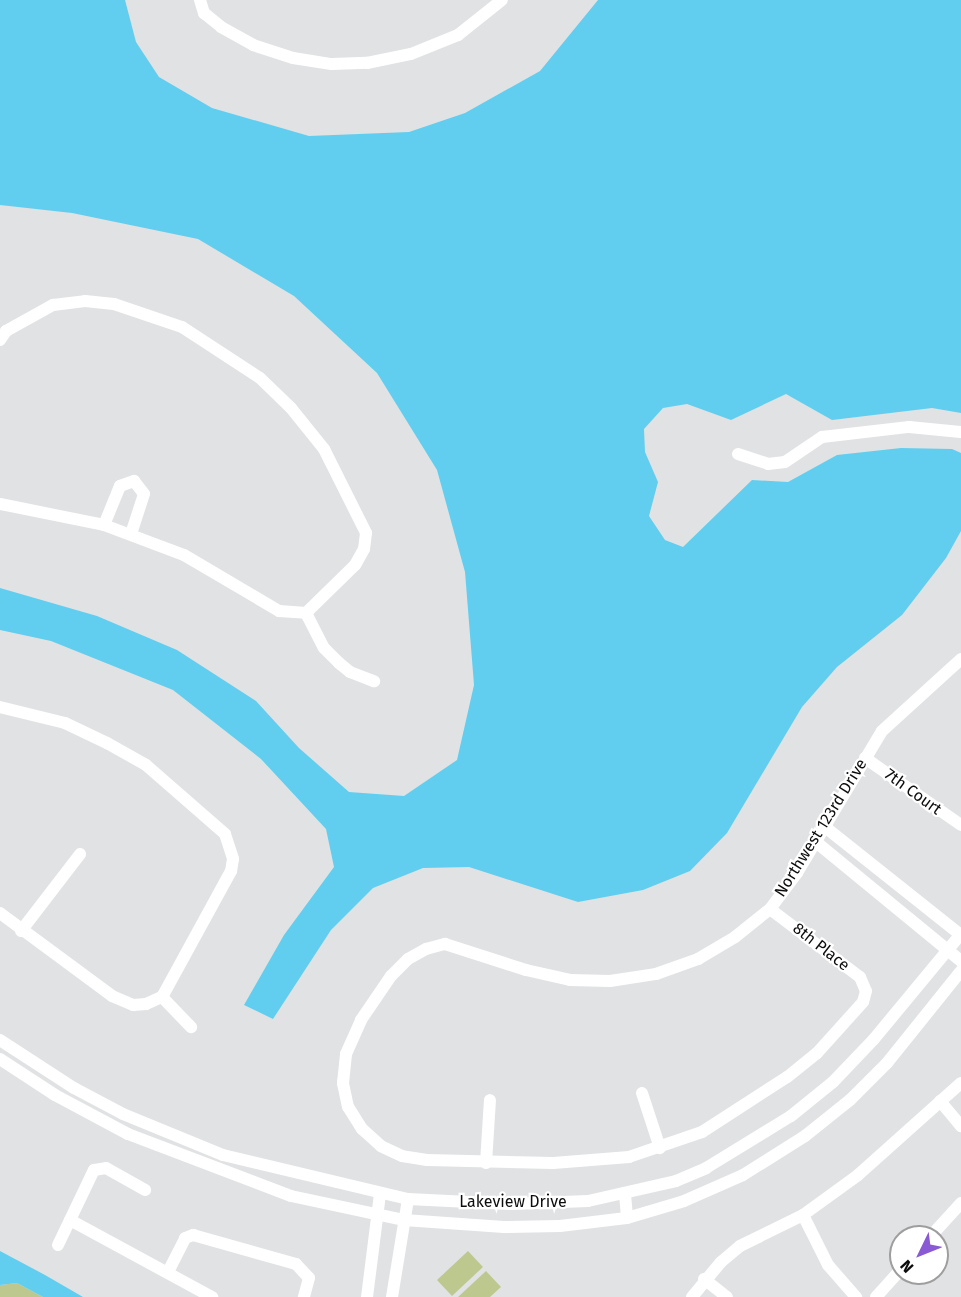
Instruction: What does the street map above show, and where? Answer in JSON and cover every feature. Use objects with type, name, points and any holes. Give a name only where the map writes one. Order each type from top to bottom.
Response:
[{"type":"street","points":[[200,0],[204,13],[221,27],[253,45],[293,58],[332,64],[367,63],[411,54],[458,34],[502,0]]},
{"type":"street","points":[[0,504],[104,525],[131,534],[184,555],[279,611],[306,613],[355,565],[364,549],[366,533],[324,449],[291,408],[260,378],[182,327],[114,304],[85,301],[53,305],[2,333]]},
{"type":"street","points":[[738,454],[768,464],[785,462],[822,437],[909,427],[961,432]]},
{"type":"street","points":[[104,525],[120,486],[134,481],[144,494],[131,534]]},
{"type":"street","points":[[306,613],[324,648],[350,672],[374,681]]},
{"type":"street","name":"Northwest 123rd Drive","points":[[486,1163],[402,1156],[381,1146],[362,1130],[348,1107],[343,1083],[346,1054],[361,1020],[391,976],[408,959],[426,949],[445,944],[488,955],[526,970],[570,980],[610,981],[656,974],[698,959],[735,937],[770,909],[816,842],[882,731],[906,706],[961,659]]},
{"type":"street","points":[[0,707],[65,723],[146,765],[225,834],[233,859],[231,871],[162,997],[146,1004],[133,1005],[112,996],[21,931],[0,912]]},
{"type":"street","name":"7th Court","points":[[865,758],[961,825]]},
{"type":"street","points":[[825,827],[961,935]]},
{"type":"street","points":[[816,842],[961,961]]},
{"type":"street","points":[[21,931],[80,854]]},
{"type":"street","name":"8th Place","points":[[660,1148],[702,1132],[787,1077],[841,1028],[863,1002],[866,991],[860,977],[770,909]]},
{"type":"street","name":"Lakeview Drive","points":[[0,1040],[74,1088],[172,1137],[223,1155],[408,1199],[511,1204],[588,1201],[676,1181],[706,1168],[791,1116],[833,1082],[874,1039],[961,935]]},
{"type":"street","name":"Lakeview Drive","points":[[0,1059],[55,1095],[128,1134],[291,1196],[404,1220],[534,1227],[627,1218],[684,1201],[743,1175],[828,1119],[887,1063],[961,971]]},
{"type":"street","points":[[162,997],[191,1027]]},
{"type":"street","points":[[692,1297],[704,1279],[740,1246],[803,1215],[881,1156],[961,1083]]},
{"type":"street","points":[[490,1100],[486,1163],[629,1157],[660,1148],[642,1093]]},
{"type":"street","points":[[940,1101],[961,1126]]},
{"type":"street","points":[[58,1245],[94,1170],[106,1168],[146,1190]]},
{"type":"street","points":[[367,1297],[380,1194]]},
{"type":"street","points":[[625,1194],[627,1218]]},
{"type":"street","points":[[392,1297],[408,1199]]},
{"type":"street","points":[[941,1225],[961,1203]]},
{"type":"street","points":[[803,1215],[828,1265],[856,1297]]},
{"type":"street","points":[[70,1220],[212,1297]]},
{"type":"street","points":[[168,1272],[184,1238],[194,1235],[296,1264],[309,1278],[304,1297]]},
{"type":"street","points":[[704,1279],[727,1297]]},
{"type":"street","points":[[876,1297],[889,1282]]},
{"type":"green space","points":[[468,1251],[483,1267],[452,1296],[437,1280]]},
{"type":"green space","points":[[486,1271],[501,1287],[490,1297],[458,1297]]},
{"type":"green space","points":[[17,1283],[43,1297],[0,1297],[0,1285]]},
{"type":"water","points":[[0,0],[125,0],[136,42],[159,77],[212,108],[309,136],[409,132],[465,113],[540,71],[598,0],[961,0],[961,413],[932,408],[832,420],[786,394],[731,420],[687,404],[663,408],[644,429],[645,452],[658,482],[649,516],[665,540],[683,547],[752,480],[788,482],[837,455],[901,448],[952,449],[961,453],[961,531],[946,558],[902,615],[837,667],[802,707],[727,833],[690,871],[643,890],[578,902],[469,867],[423,868],[373,888],[331,930],[273,1019],[244,1005],[284,935],[334,867],[326,829],[261,759],[173,690],[51,641],[0,630],[0,588],[97,616],[177,650],[256,701],[299,748],[349,792],[404,796],[457,760],[474,685],[465,572],[437,470],[377,373],[294,296],[198,239],[72,213],[0,205]]},
{"type":"water","points":[[0,1251],[83,1297],[43,1297],[17,1283],[0,1285]]}]
